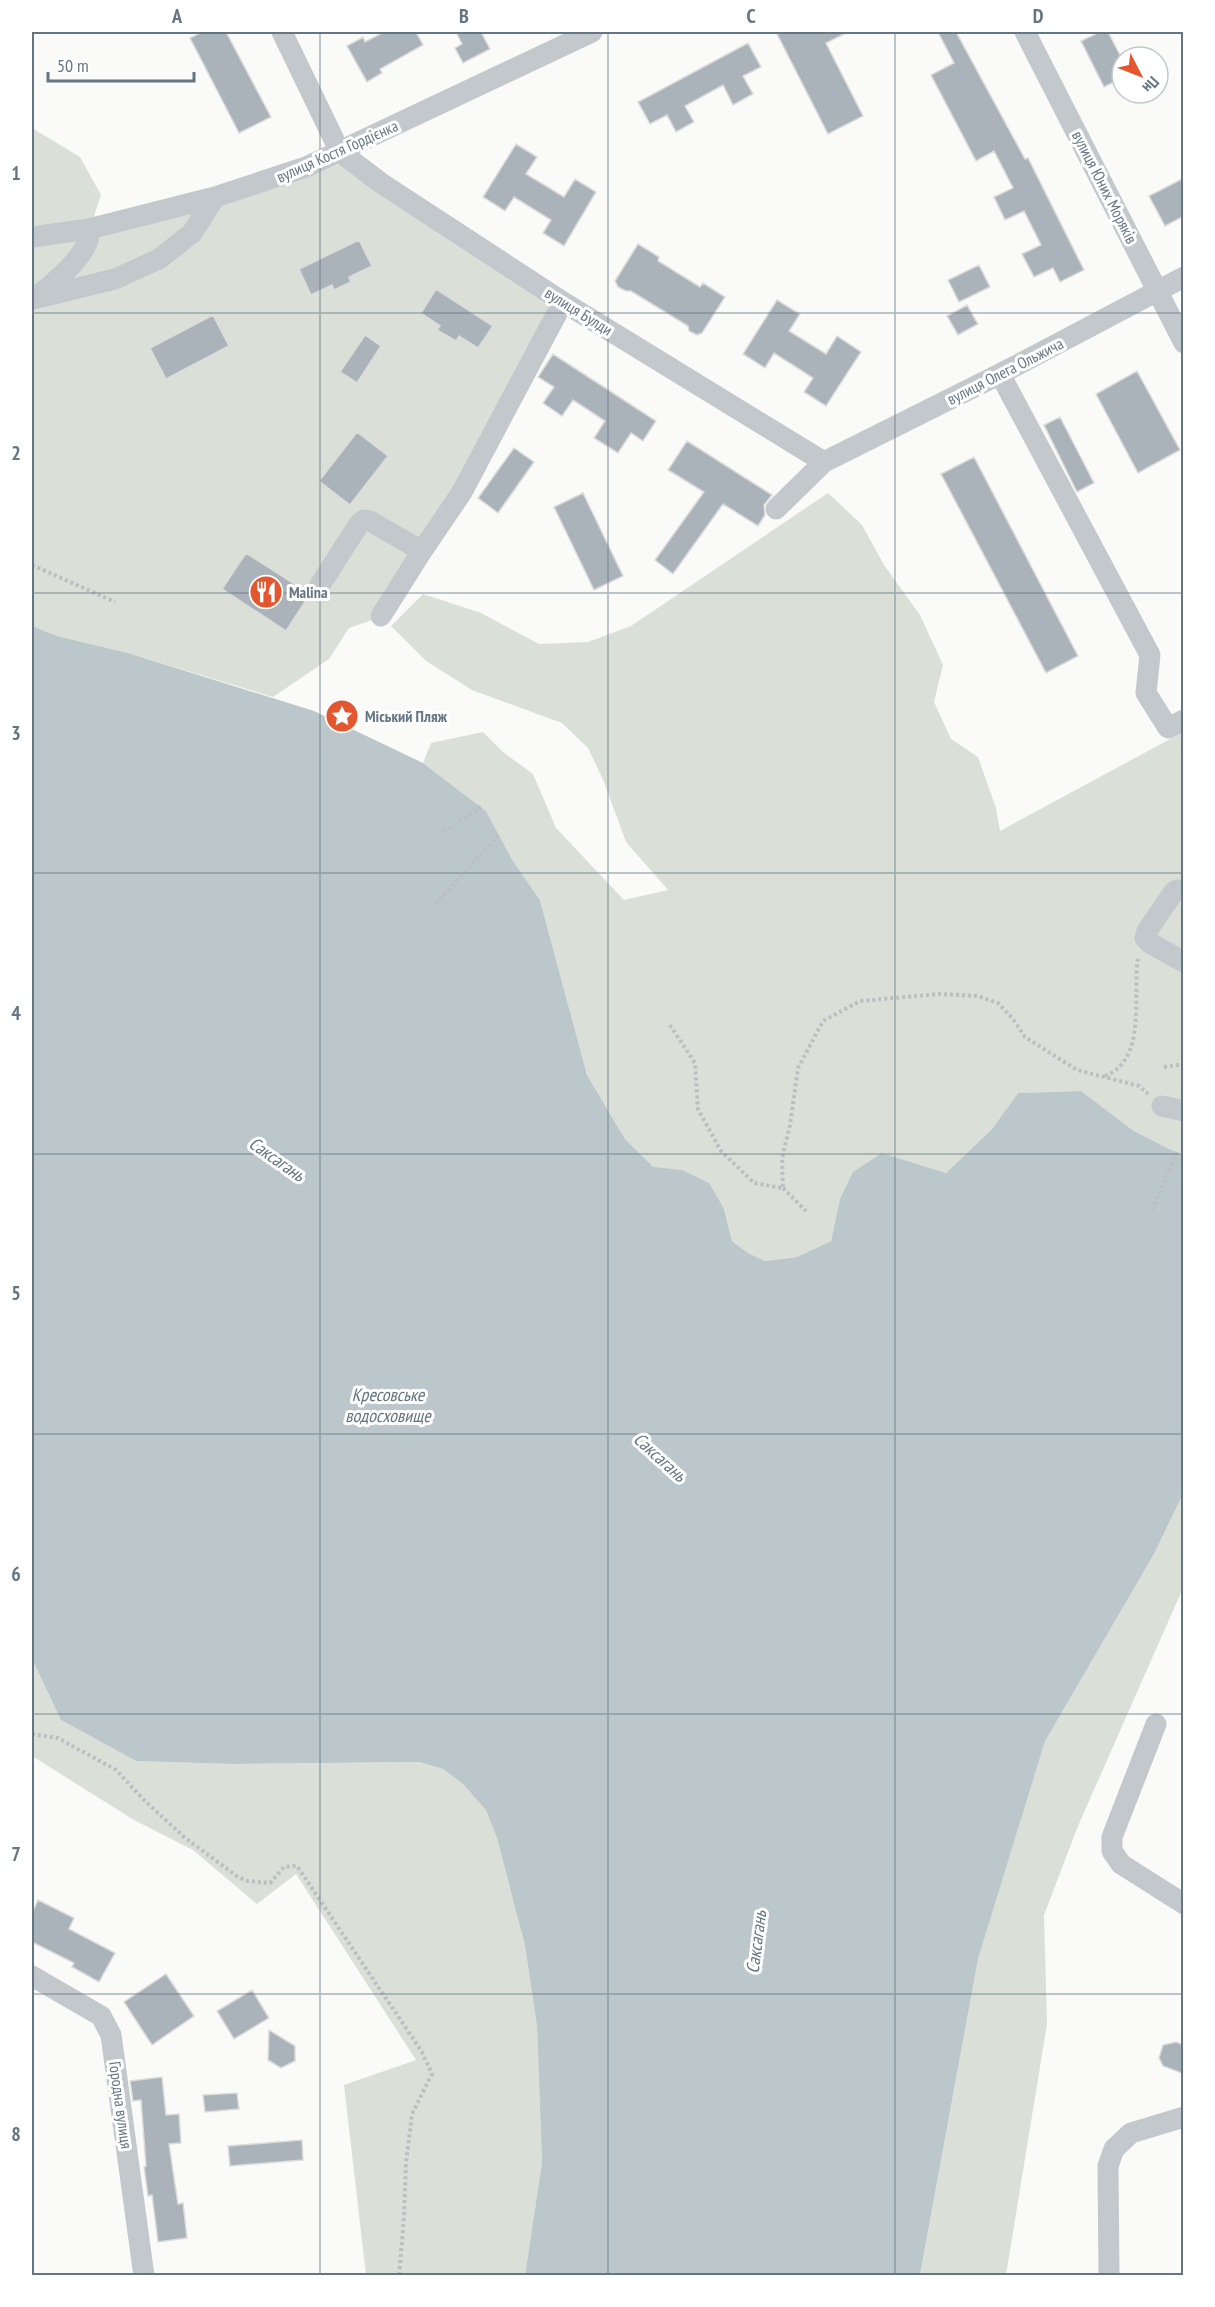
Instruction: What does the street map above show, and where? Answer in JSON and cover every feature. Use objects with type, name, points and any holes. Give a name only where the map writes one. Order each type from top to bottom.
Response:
[{"type":"street","points":[[282,32],[340,152]]},
{"type":"street","name":"вулиця Костя Гордієнка","points":[[32,237],[89,229],[215,197],[306,167],[592,32]]},
{"type":"street","name":"вулиця Юних Моряків","points":[[1025,32],[1184,343]]},
{"type":"street","name":"вулиця Булди","points":[[340,152],[381,183],[563,302],[824,462]]},
{"type":"street","points":[[32,300],[115,279],[159,259],[192,233],[215,197]]},
{"type":"street","points":[[32,300],[55,282],[72,263],[87,243],[89,229]]},
{"type":"street","name":"вулиця Олега Ольжича","points":[[776,509],[824,462],[1000,374],[1184,277]]},
{"type":"street","points":[[381,616],[462,492],[563,302]]},
{"type":"street","points":[[1000,374],[1150,655],[1146,693],[1168,728],[1184,720]]},
{"type":"street","points":[[320,585],[358,524],[364,520],[370,521],[422,551]]},
{"type":"street","points":[[1184,891],[1177,890],[1173,893],[1147,931],[1145,938],[1184,962]]},
{"type":"street","points":[[1162,1106],[1184,1111]]},
{"type":"street","points":[[1156,1724],[1112,1837],[1112,1851],[1121,1864],[1184,1904]]},
{"type":"street","name":"Городна вулиця","points":[[32,1976],[101,2016],[111,2035],[144,2276]]},
{"type":"street","points":[[1109,2276],[1108,2166],[1114,2149],[1131,2133],[1184,2117]]},
{"type":"path","points":[[32,566],[115,602]]},
{"type":"path","points":[[444,832],[481,807]]},
{"type":"path","points":[[436,904],[498,834]]},
{"type":"path","points":[[1105,1076],[1120,1068],[1133,1036],[1137,999],[1137,960],[1145,938]]},
{"type":"path","points":[[783,1188],[782,1158],[790,1125],[798,1068],[823,1021],[860,1000],[939,994],[978,996],[998,1003],[1013,1019],[1024,1037],[1041,1049],[1077,1070],[1139,1086],[1162,1106]]},
{"type":"path","points":[[670,1025],[695,1064],[698,1109],[720,1151],[754,1183],[783,1188],[806,1210]]},
{"type":"path","points":[[1164,1067],[1184,1064]]},
{"type":"path","points":[[1152,1210],[1177,1152]]},
{"type":"path","points":[[32,1734],[58,1738],[116,1770],[144,1801],[184,1837],[248,1881],[270,1883],[284,1867],[297,1866],[422,2052],[432,2074],[412,2114],[406,2163],[399,2276]]},
{"type":"shaded area","points":[[32,128],[80,157],[101,195],[90,228],[340,152],[563,302],[375,619],[349,628],[329,659],[273,697],[128,653],[57,636],[32,626]]},
{"type":"shaded area","points":[[828,493],[862,525],[884,565],[920,615],[943,665],[934,702],[951,739],[978,757],[996,808],[1000,831],[1183,732],[1183,1156],[1134,1131],[1081,1091],[1018,1093],[992,1129],[946,1173],[882,1153],[840,1199],[831,1241],[797,1257],[765,1261],[748,1253],[732,1241],[724,1209],[682,1170],[653,1168],[625,1139],[587,1075],[540,900],[513,861],[486,811],[423,763],[431,743],[483,732],[503,752],[533,774],[556,828],[624,900],[668,890],[626,842],[604,782],[588,748],[562,723],[472,690],[426,661],[391,626],[423,594],[481,613],[539,644],[588,642],[631,626]]},
{"type":"shaded area","points":[[1183,1494],[1183,1588],[1078,1826],[1044,1915],[1047,2024],[1006,2275],[920,2276],[978,1958],[1045,1740],[1154,1554]]},
{"type":"shaded area","points":[[32,1659],[61,1720],[136,1761],[231,1764],[419,1762],[443,1769],[464,1785],[486,1809],[497,1838],[525,1946],[537,2026],[542,2164],[525,2275],[366,2275],[344,2085],[416,2060],[296,1874],[257,1904],[193,1850],[134,1820],[32,1756]]},
{"type":"water","name":"Кресовське водосховище","points":[[32,626],[57,636],[128,653],[314,711],[423,763],[486,811],[513,861],[540,900],[587,1075],[625,1139],[653,1167],[682,1170],[709,1183],[724,1209],[732,1241],[748,1253],[765,1261],[797,1257],[831,1241],[840,1199],[853,1172],[882,1153],[946,1173],[992,1129],[1018,1093],[1081,1091],[1134,1131],[1183,1156],[1183,1494],[1154,1554],[1045,1741],[978,1959],[920,2275],[525,2275],[542,2163],[537,2026],[525,1946],[497,1838],[486,1810],[464,1785],[443,1769],[419,1762],[231,1764],[136,1761],[61,1720],[32,1659]]},
{"type":"building","points":[[202,32],[226,32],[271,117],[239,133],[190,38]]},
{"type":"building","points":[[384,32],[416,32],[423,45],[380,69],[382,73],[367,82],[347,46],[363,37],[365,42]]},
{"type":"building","points":[[456,32],[481,32],[490,49],[463,63],[455,48],[462,44]]},
{"type":"building","points":[[776,32],[848,32],[826,43],[863,116],[828,134]]},
{"type":"building","points":[[938,32],[956,32],[1025,159],[1028,158],[1084,270],[1060,282],[1053,268],[1034,277],[1022,254],[1041,245],[1024,211],[1005,220],[994,197],[1013,188],[994,151],[976,161],[931,75],[954,63]]},
{"type":"building","points":[[1100,32],[1108,32],[1115,45],[1110,45],[1110,84],[1104,87],[1081,41]]},
{"type":"building","points":[[748,43],[761,67],[743,76],[753,94],[733,105],[723,85],[685,106],[694,122],[676,132],[667,115],[650,124],[638,102]]},
{"type":"building","points":[[516,144],[537,157],[526,174],[564,197],[575,179],[596,192],[564,246],[543,233],[551,220],[514,197],[505,211],[483,197]]},
{"type":"building","points":[[1184,178],[1184,216],[1165,226],[1149,196]]},
{"type":"building","points":[[359,240],[372,266],[349,277],[351,282],[334,290],[332,285],[311,295],[299,269]]},
{"type":"building","points":[[638,244],[659,257],[658,261],[700,287],[703,283],[725,297],[702,333],[697,335],[689,331],[688,326],[631,291],[618,287],[615,281]]},
{"type":"building","points":[[979,265],[990,287],[959,302],[948,280]]},
{"type":"building","points":[[436,289],[493,326],[478,348],[459,336],[456,341],[437,330],[440,326],[421,313]]},
{"type":"building","points":[[777,300],[800,314],[789,331],[826,354],[837,336],[861,352],[826,406],[804,392],[813,378],[774,353],[765,368],[743,354]]},
{"type":"building","points":[[967,305],[978,324],[958,335],[947,316]]},
{"type":"building","points":[[213,315],[229,346],[166,379],[150,348]]},
{"type":"building","points":[[365,335],[381,346],[357,383],[340,372]]},
{"type":"building","points":[[553,354],[656,421],[643,441],[631,433],[618,453],[594,438],[605,421],[573,400],[562,416],[543,403],[554,387],[538,377]]},
{"type":"building","points":[[1137,371],[1180,450],[1138,473],[1096,394]]},
{"type":"building","points":[[1060,417],[1094,483],[1077,492],[1044,425]]},
{"type":"building","points":[[357,432],[388,456],[350,505],[319,481]]},
{"type":"building","points":[[687,441],[772,495],[764,505],[765,515],[758,526],[723,504],[673,574],[655,560],[704,492],[668,470]]},
{"type":"building","points":[[514,448],[534,462],[498,513],[478,498]]},
{"type":"building","points":[[974,457],[1078,656],[1046,673],[941,474]]},
{"type":"building","points":[[583,493],[623,576],[594,590],[554,507]]},
{"type":"building","name":"Malina","points":[[246,553],[310,594],[286,631],[222,589]]},
{"type":"building","points":[[38,1900],[74,1918],[69,1929],[115,1953],[99,1982],[72,1967],[74,1963],[32,1942],[32,1913]]},
{"type":"building","points":[[166,1974],[194,2016],[152,2045],[124,2002]]},
{"type":"building","points":[[252,1990],[269,2018],[234,2039],[217,2011]]},
{"type":"building","points":[[269,2030],[295,2046],[295,2061],[281,2068],[268,2060]]},
{"type":"building","points":[[1176,2042],[1184,2045],[1184,2074],[1163,2066],[1159,2058],[1163,2045]]},
{"type":"building","points":[[162,2077],[166,2115],[179,2114],[181,2143],[169,2144],[178,2204],[183,2203],[187,2238],[158,2242],[152,2195],[148,2196],[144,2167],[146,2166],[141,2100],[133,2101],[130,2081]]},
{"type":"building","points":[[237,2093],[239,2109],[205,2112],[203,2095]]},
{"type":"building","points":[[302,2140],[303,2160],[230,2166],[228,2146]]},
{"type":"place","name":"Malina","points":[[266,592]]},
{"type":"place","name":"Міський Пляж","points":[[342,716]]},
{"type":"water label","name":"Саксагань","points":[[277,1159]]},
{"type":"water label","name":"Саксагань","points":[[660,1457]]},
{"type":"water label","name":"Саксагань","points":[[756,1942]]}]
